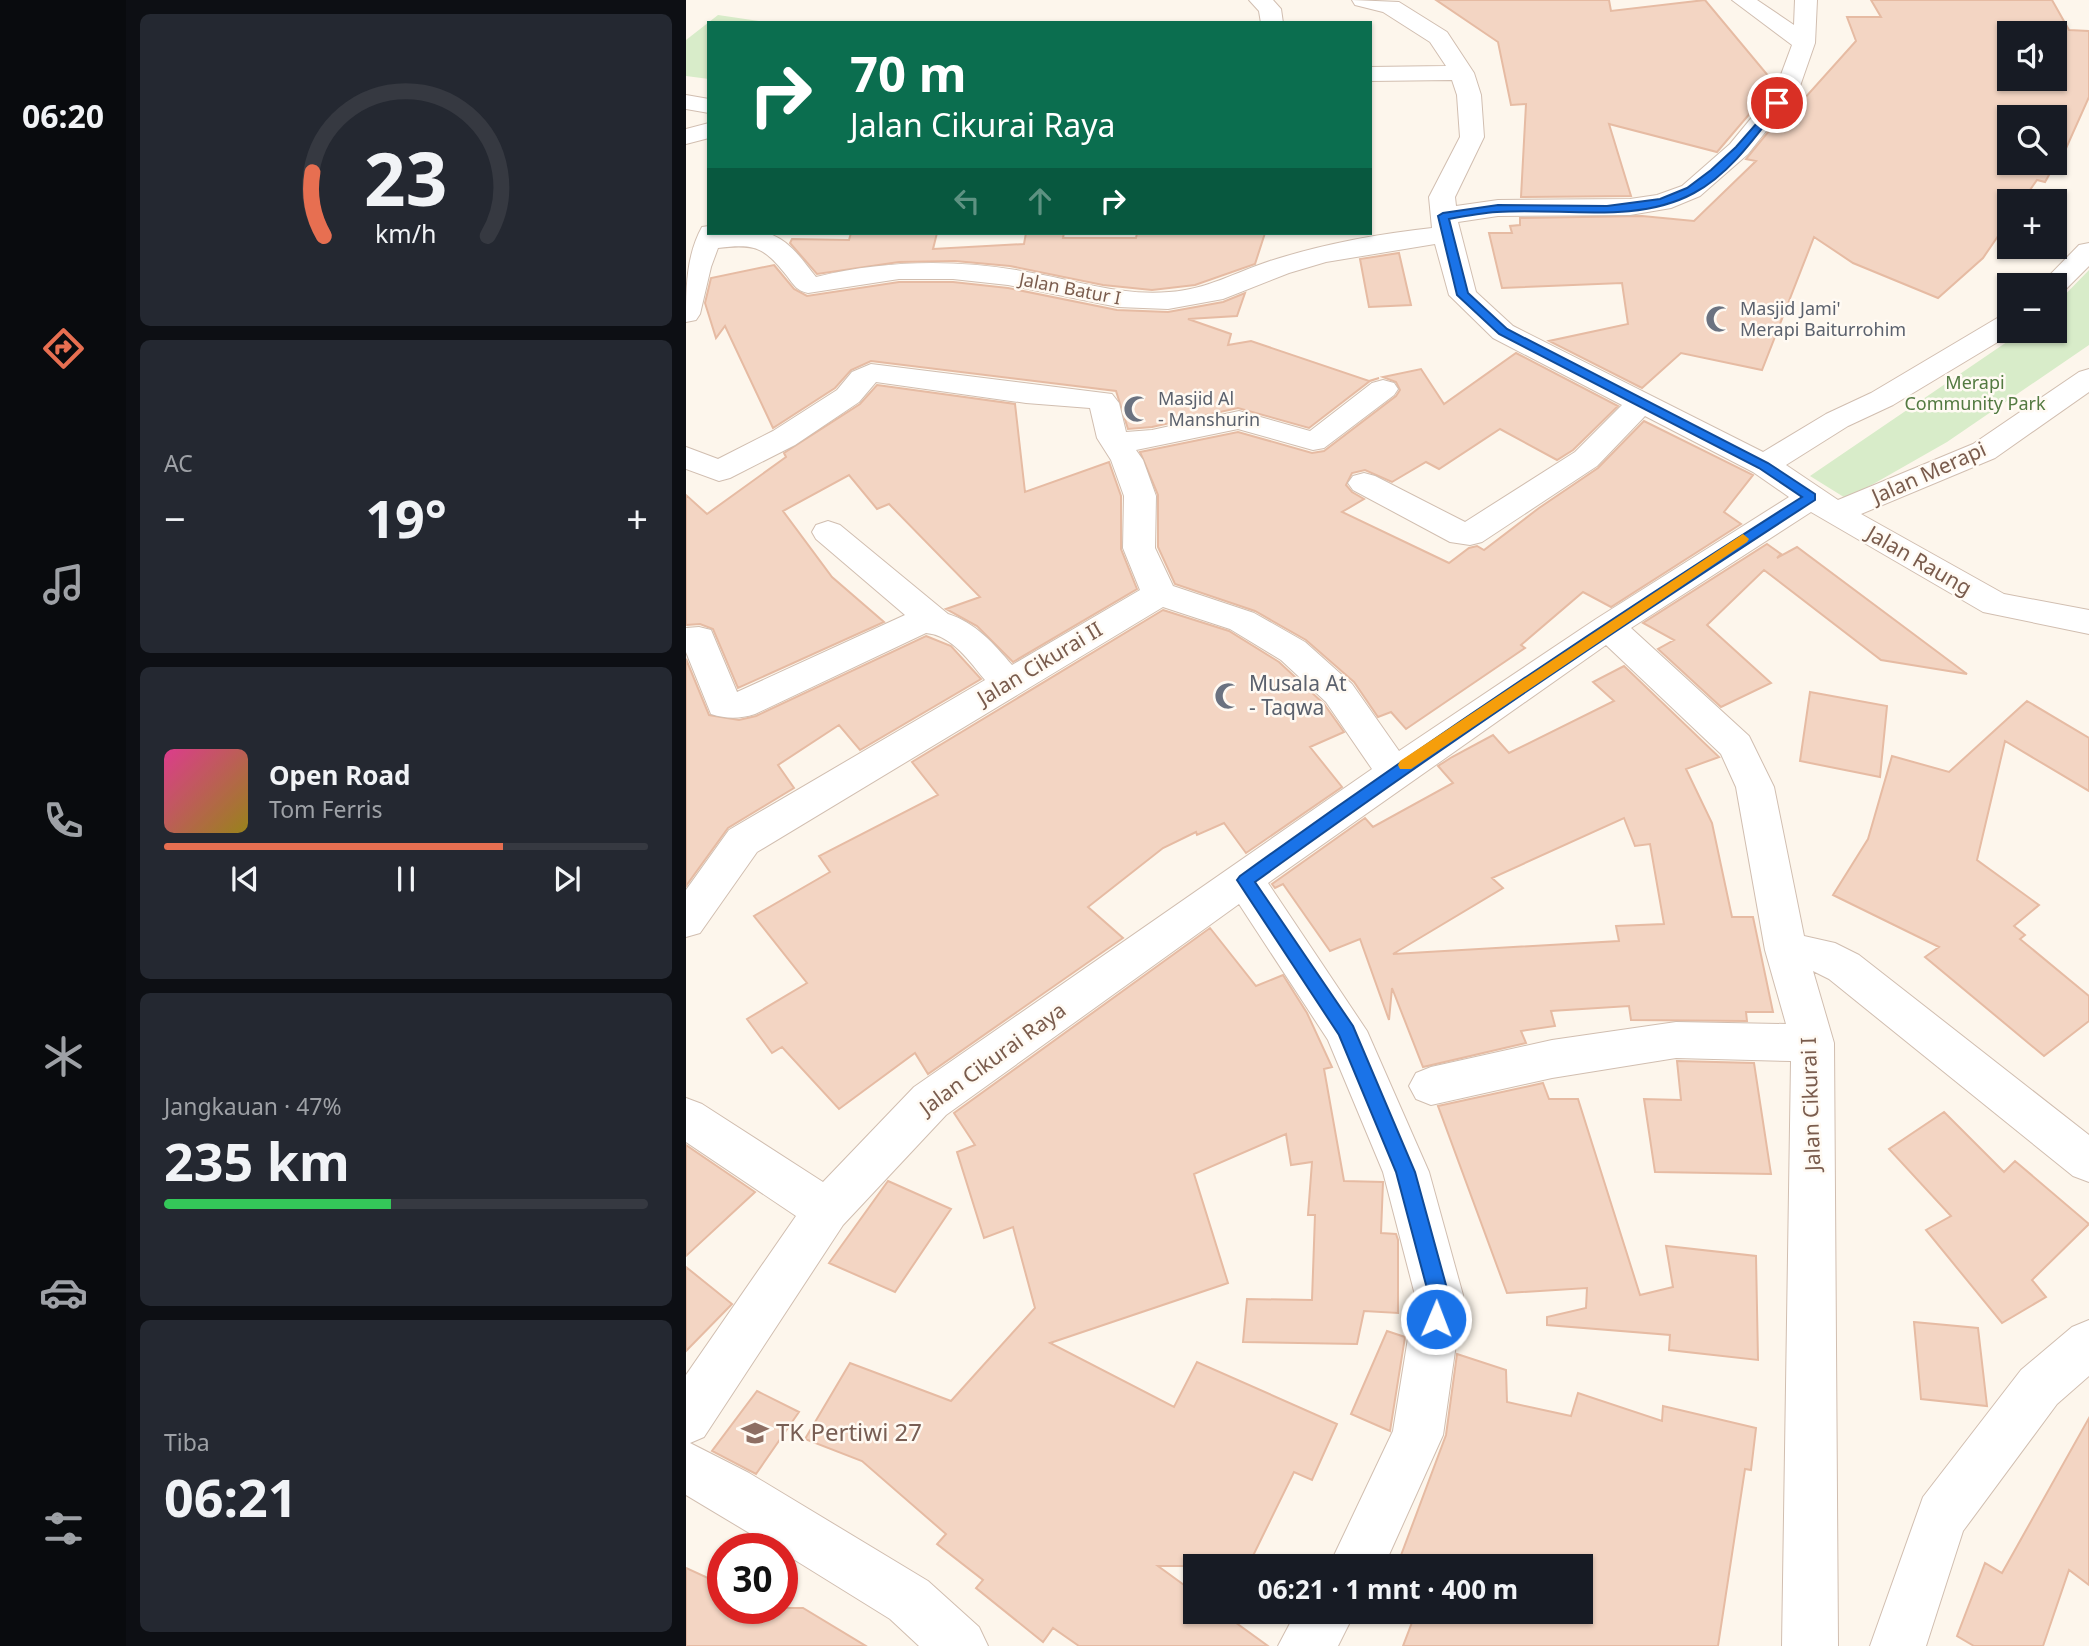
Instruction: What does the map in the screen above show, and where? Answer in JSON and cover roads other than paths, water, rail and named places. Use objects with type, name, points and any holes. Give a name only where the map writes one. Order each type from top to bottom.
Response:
[{"type":"street","points":[[1260,0],[1270,9],[1272,21]]},
{"type":"street","points":[[1363,0],[1391,8],[1439,37],[1462,73],[1469,95],[1472,137],[1442,197],[1445,225],[1498,208],[1630,207],[1662,202],[1691,191],[1739,149],[1787,89],[1804,43],[1806,0]]},
{"type":"street","points":[[1391,8],[1418,0]]},
{"type":"street","points":[[1744,0],[1804,43]]},
{"type":"street","points":[[1372,74],[1462,73]]},
{"type":"street","points":[[686,103],[707,106]]},
{"type":"street","points":[[686,137],[707,131]]},
{"type":"street","name":"Jalan Batur I","points":[[710,237],[764,237],[774,243],[808,285],[890,269],[937,269],[988,274],[1130,301],[1167,301],[1205,297],[1278,267],[1445,225]]},
{"type":"street","name":"Jalan Raung","points":[[1445,225],[1463,295],[1503,332],[1764,466],[1823,505],[1995,604],[2089,622]]},
{"type":"street","points":[[686,314],[696,271],[710,237]]},
{"type":"street","points":[[2066,273],[2089,251]]},
{"type":"street","points":[[1764,466],[1837,420],[1882,399],[1997,330]]},
{"type":"street","points":[[686,488],[784,438],[848,396],[862,378],[871,373],[1026,394],[1101,400],[1112,438],[1127,460],[1140,496],[1139,548],[1159,594],[1242,621],[1293,651],[1339,694],[1394,773]]},
{"type":"street","name":"Jalan Merapi","points":[[1823,505],[1984,451],[2089,378]]},
{"type":"street","points":[[1115,443],[1152,439],[1238,420],[1313,441],[1383,389]]},
{"type":"street","points":[[1364,483],[1462,534],[1470,534],[1586,459],[1641,403]]},
{"type":"street","points":[[686,457],[719,471]]},
{"type":"street","name":"Jalan Cikurai Raya","points":[[686,1419],[827,1210],[930,1101],[1394,773],[1608,627],[1754,531],[1823,505]]},
{"type":"street","points":[[828,532],[934,621],[960,631],[1008,683]]},
{"type":"street","name":"Jalan Cikurai II","points":[[686,921],[743,841],[1159,594]]},
{"type":"street","points":[[686,640],[699,639],[724,705],[732,707],[742,705],[904,628],[922,621],[934,621]]},
{"type":"street","name":"Jalan Cikurai I","points":[[1608,627],[1736,746],[1755,787],[1786,950],[1814,1043],[1817,1645]]},
{"type":"street","points":[[1245,880],[1346,1031],[1406,1172],[1439,1296],[1418,1435],[1362,1554]]},
{"type":"street","points":[[1786,950],[1820,955],[1844,967],[2089,1162]]},
{"type":"street","points":[[1431,1086],[1552,1059],[1676,1040],[1814,1043]]},
{"type":"street","points":[[686,1118],[827,1210]]},
{"type":"street","points":[[1899,1646],[1942,1516],[2039,1387],[2089,1344]]},
{"type":"street","points":[[686,1467],[909,1600],[960,1646]]},
{"type":"street","points":[[1306,1646],[1320,1624]]},
{"type":"place","name":"Masjid Jami' Merapi Baiturrohim","points":[[1719,319]]},
{"type":"place","name":"Masjid Al - Manshurin","points":[[1137,409]]},
{"type":"place","name":"Musala At - Taqwa","points":[[1228,696]]},
{"type":"place","name":"TK Pertiwi 27","points":[[755,1433]]},
{"type":"park label","name":"Merapi Community Park","points":[[1975,393]]}]
